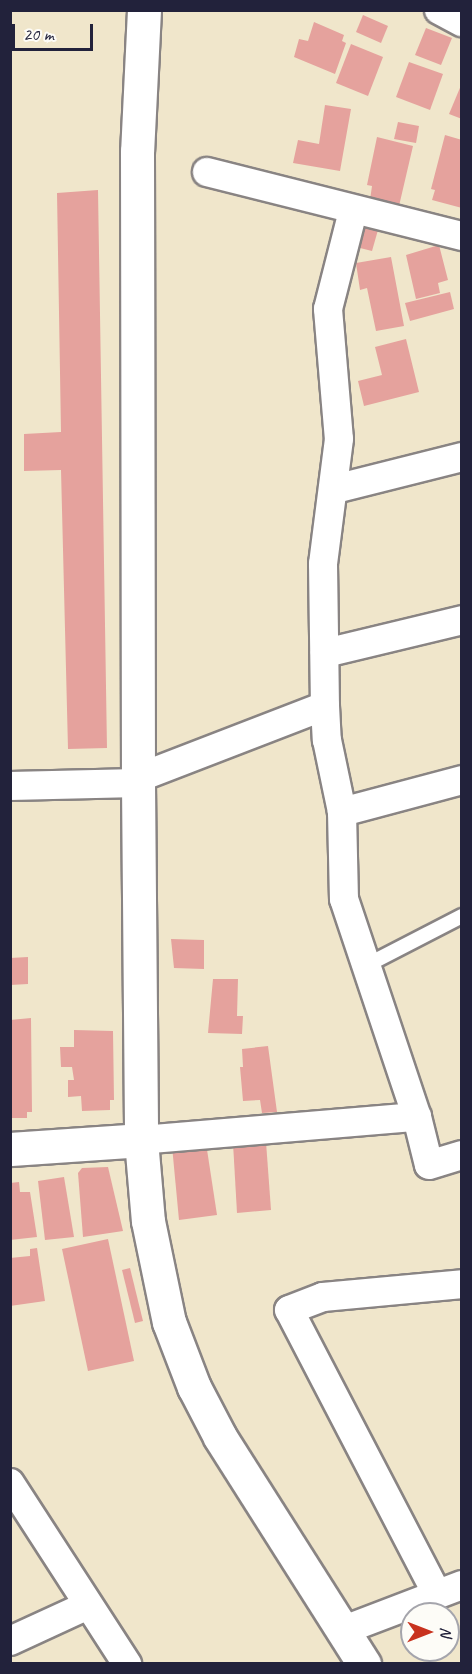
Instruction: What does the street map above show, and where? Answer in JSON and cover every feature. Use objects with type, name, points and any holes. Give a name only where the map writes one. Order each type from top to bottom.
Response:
[{"type":"street","points":[[144,10],[137,151],[138,780],[141,1140],[148,1221],[158,1282],[179,1350],[220,1437],[364,1664]]},
{"type":"street","points":[[439,10],[462,22]]},
{"type":"street","points":[[207,172],[353,211],[462,236]]},
{"type":"street","points":[[353,211],[328,309],[339,439],[336,489],[323,564],[327,740],[342,812],[344,899],[417,1117],[429,1165],[462,1155]]},
{"type":"street","points":[[336,489],[462,457]]},
{"type":"street","points":[[325,653],[462,620]]},
{"type":"street","points":[[10,786],[138,780],[325,706]]},
{"type":"street","points":[[342,812],[462,780]]},
{"type":"street","points":[[10,1149],[417,1117]]},
{"type":"street","points":[[344,1630],[449,1590],[289,1311],[323,1297],[462,1284]]},
{"type":"street","points":[[11,1484],[86,1606],[127,1664]]},
{"type":"street","points":[[10,1641],[86,1606]]},
{"type":"lane","points":[[367,965],[462,916]]},
{"type":"building","points":[[363,15],[388,26],[381,43],[356,32]]},
{"type":"building","points":[[314,22],[344,35],[342,41],[346,43],[335,74],[294,57],[299,39],[308,41]]},
{"type":"building","points":[[426,28],[452,38],[441,65],[415,55]]},
{"type":"building","points":[[351,44],[383,57],[368,96],[336,83]]},
{"type":"building","points":[[409,62],[443,74],[430,110],[396,97]]},
{"type":"building","points":[[462,83],[462,119],[449,114]]},
{"type":"building","points":[[325,105],[351,109],[340,171],[293,163],[298,140],[319,144]]},
{"type":"building","points":[[398,122],[419,126],[416,143],[394,139]]},
{"type":"building","points":[[445,135],[462,140],[462,208],[432,200],[435,190],[431,189]]},
{"type":"building","points":[[377,137],[413,146],[399,206],[370,200],[372,186],[367,185]]},
{"type":"building","points":[[98,190],[107,748],[68,749],[61,470],[24,471],[24,434],[61,432],[57,193]]},
{"type":"building","points":[[365,226],[378,230],[372,251],[360,248]]},
{"type":"building","points":[[439,245],[448,280],[438,283],[440,293],[416,299],[406,255]]},
{"type":"building","points":[[391,257],[404,326],[376,331],[367,288],[360,290],[356,263]]},
{"type":"building","points":[[450,292],[454,309],[410,321],[405,303]]},
{"type":"building","points":[[406,339],[419,392],[364,406],[358,381],[382,375],[375,347]]},
{"type":"building","points":[[171,939],[204,940],[204,969],[174,968]]},
{"type":"building","points":[[28,957],[28,984],[10,985],[10,958]]},
{"type":"building","points":[[213,979],[238,979],[237,1016],[243,1016],[242,1034],[208,1033]]},
{"type":"building","points":[[31,1018],[32,1112],[27,1112],[27,1118],[10,1118],[10,1020]]},
{"type":"building","points":[[74,1030],[113,1031],[114,1100],[110,1100],[110,1110],[82,1111],[81,1096],[68,1097],[68,1080],[74,1080],[72,1067],[61,1067],[60,1047],[74,1047]]},
{"type":"building","points":[[268,1046],[277,1112],[262,1113],[260,1100],[243,1101],[240,1067],[243,1067],[242,1049]]},
{"type":"building","points":[[266,1142],[271,1210],[237,1213],[233,1143]]},
{"type":"building","points":[[206,1143],[217,1215],[179,1220],[172,1146]]},
{"type":"building","points":[[108,1167],[123,1231],[83,1237],[78,1173],[82,1168]]},
{"type":"building","points":[[64,1177],[74,1237],[45,1240],[38,1181]]},
{"type":"building","points":[[19,1182],[20,1192],[30,1192],[37,1237],[10,1240],[10,1183]]},
{"type":"building","points":[[108,1239],[134,1361],[88,1371],[62,1249]]},
{"type":"building","points":[[37,1248],[45,1301],[10,1306],[10,1258],[30,1256],[30,1249]]},
{"type":"building","points":[[130,1268],[143,1321],[135,1323],[122,1270]]}]
